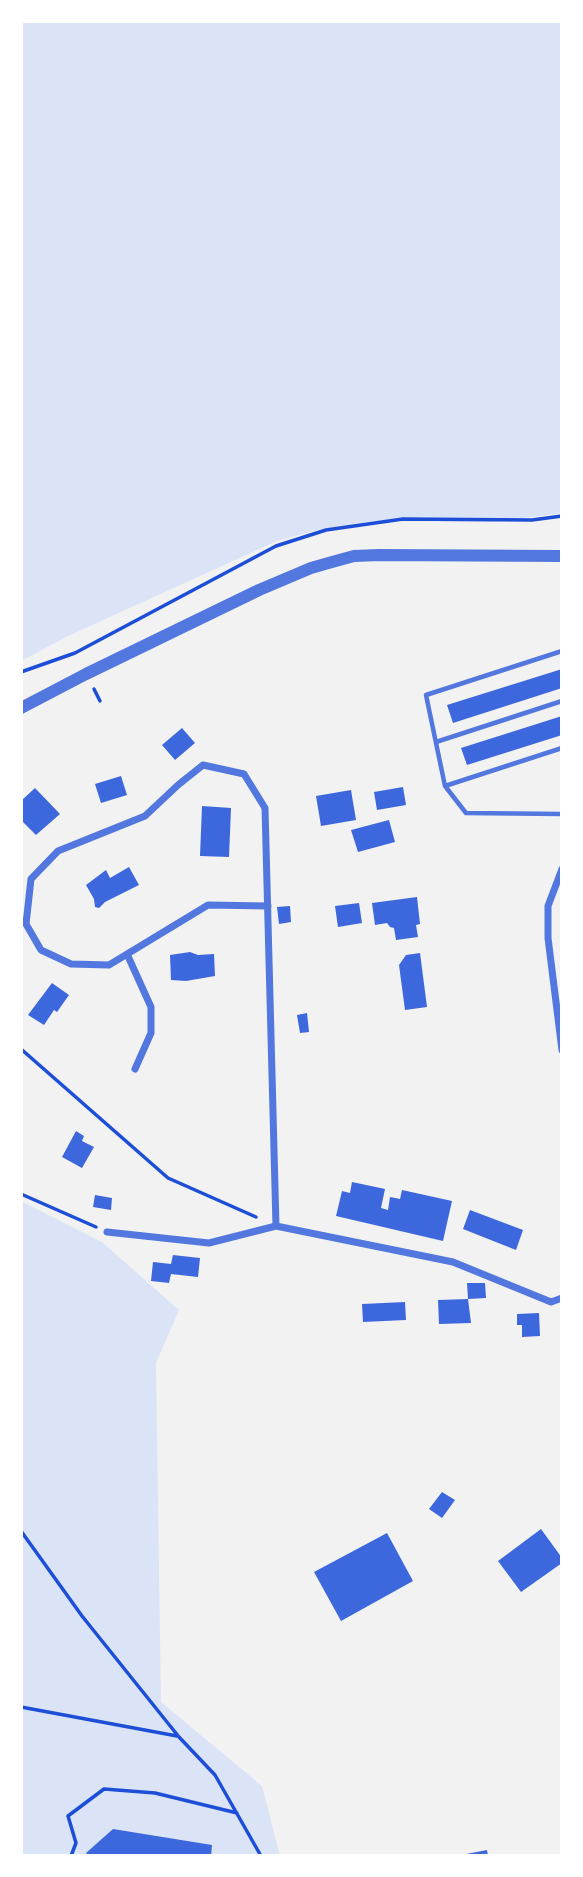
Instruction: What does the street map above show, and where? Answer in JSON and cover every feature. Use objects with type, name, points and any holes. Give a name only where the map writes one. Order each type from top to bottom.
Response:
[{"type":"street","points":[[21,708],[259,590],[287,577],[332,562],[354,556],[379,555],[562,556]]},
{"type":"street","points":[[268,906],[208,905],[109,965],[71,964],[41,950],[26,924],[31,879],[58,851],[145,816],[204,765],[244,774],[265,808],[268,906],[276,1226]]},
{"type":"street","points":[[562,869],[548,906],[548,938],[562,1050]]},
{"type":"street","points":[[127,954],[151,1007],[151,1033],[135,1069]]},
{"type":"street","points":[[107,1233],[209,1243],[276,1226],[453,1262],[551,1302],[562,1298]]},
{"type":"lane","points":[[562,651],[426,695],[445,786],[466,813],[562,814]]},
{"type":"lane","points":[[436,742],[562,701]]},
{"type":"lane","points":[[445,786],[562,748]]},
{"type":"path","points":[[21,1049],[167,1178],[276,1226]]},
{"type":"path","points":[[21,1194],[107,1233]]},
{"type":"path","points":[[21,1531],[82,1616],[179,1737],[215,1775],[261,1856]]},
{"type":"path","points":[[21,1707],[179,1737]]},
{"type":"path","points":[[71,1856],[76,1843],[68,1816],[104,1789],[155,1793],[237,1813]]},
{"type":"shaded area","points":[[21,21],[562,21],[562,513],[493,522],[375,521],[317,530],[277,541],[68,636],[21,661]]},
{"type":"shaded area","points":[[21,1201],[102,1242],[179,1310],[156,1363],[161,1702],[262,1786],[280,1856],[21,1856]]},
{"type":"building","points":[[562,669],[562,688],[453,723],[447,705]]},
{"type":"building","points":[[562,716],[562,735],[467,765],[461,748]]},
{"type":"building","points":[[182,728],[195,743],[175,760],[162,745]]},
{"type":"building","points":[[121,776],[127,795],[101,803],[95,784]]},
{"type":"building","points":[[403,787],[406,805],[377,810],[374,792]]},
{"type":"building","points":[[35,788],[60,814],[36,835],[21,820],[21,801]]},
{"type":"building","points":[[351,790],[356,820],[321,826],[316,796]]},
{"type":"building","points":[[202,806],[231,808],[229,857],[200,856]]},
{"type":"building","points":[[389,820],[395,842],[358,852],[351,830]]},
{"type":"building","points":[[129,867],[139,885],[105,902],[99,908],[95,907],[94,899],[86,885],[106,870],[110,878]]},
{"type":"building","points":[[417,897],[420,924],[416,925],[418,937],[396,940],[394,928],[387,923],[375,925],[372,903]]},
{"type":"building","points":[[359,903],[362,923],[338,927],[335,906]]},
{"type":"building","points":[[290,906],[291,922],[279,924],[277,907]]},
{"type":"building","points":[[190,952],[198,955],[214,954],[215,976],[186,981],[171,980],[170,955]]},
{"type":"building","points":[[420,953],[427,1007],[405,1010],[399,965],[406,955]]},
{"type":"building","points":[[52,983],[69,995],[44,1025],[28,1015]]},
{"type":"building","points":[[307,1013],[309,1032],[300,1033],[297,1015]]},
{"type":"building","points":[[76,1131],[84,1136],[82,1141],[94,1147],[82,1168],[62,1157]]},
{"type":"building","points":[[352,1182],[385,1189],[381,1208],[388,1210],[390,1197],[400,1199],[402,1190],[452,1201],[443,1241],[336,1216],[342,1191],[350,1193]]},
{"type":"building","points":[[95,1195],[112,1198],[111,1210],[93,1207]]},
{"type":"building","points":[[470,1210],[523,1230],[516,1250],[463,1229]]},
{"type":"building","points":[[173,1255],[200,1258],[198,1277],[171,1274],[169,1283],[151,1281],[153,1262],[171,1264]]},
{"type":"building","points":[[467,1283],[485,1283],[486,1298],[468,1299]]},
{"type":"building","points":[[468,1299],[471,1323],[439,1324],[438,1300]]},
{"type":"building","points":[[405,1302],[406,1320],[363,1322],[362,1304]]},
{"type":"building","points":[[539,1313],[540,1336],[522,1337],[522,1325],[517,1325],[517,1314]]},
{"type":"building","points":[[442,1492],[455,1500],[442,1518],[429,1509]]},
{"type":"building","points":[[541,1529],[562,1558],[562,1563],[521,1592],[498,1561]]},
{"type":"building","points":[[387,1533],[413,1581],[341,1621],[314,1572]]},
{"type":"building","points":[[113,1829],[212,1845],[211,1856],[89,1856],[86,1853]]},
{"type":"building","points":[[487,1850],[488,1856],[461,1856],[461,1855]]}]
